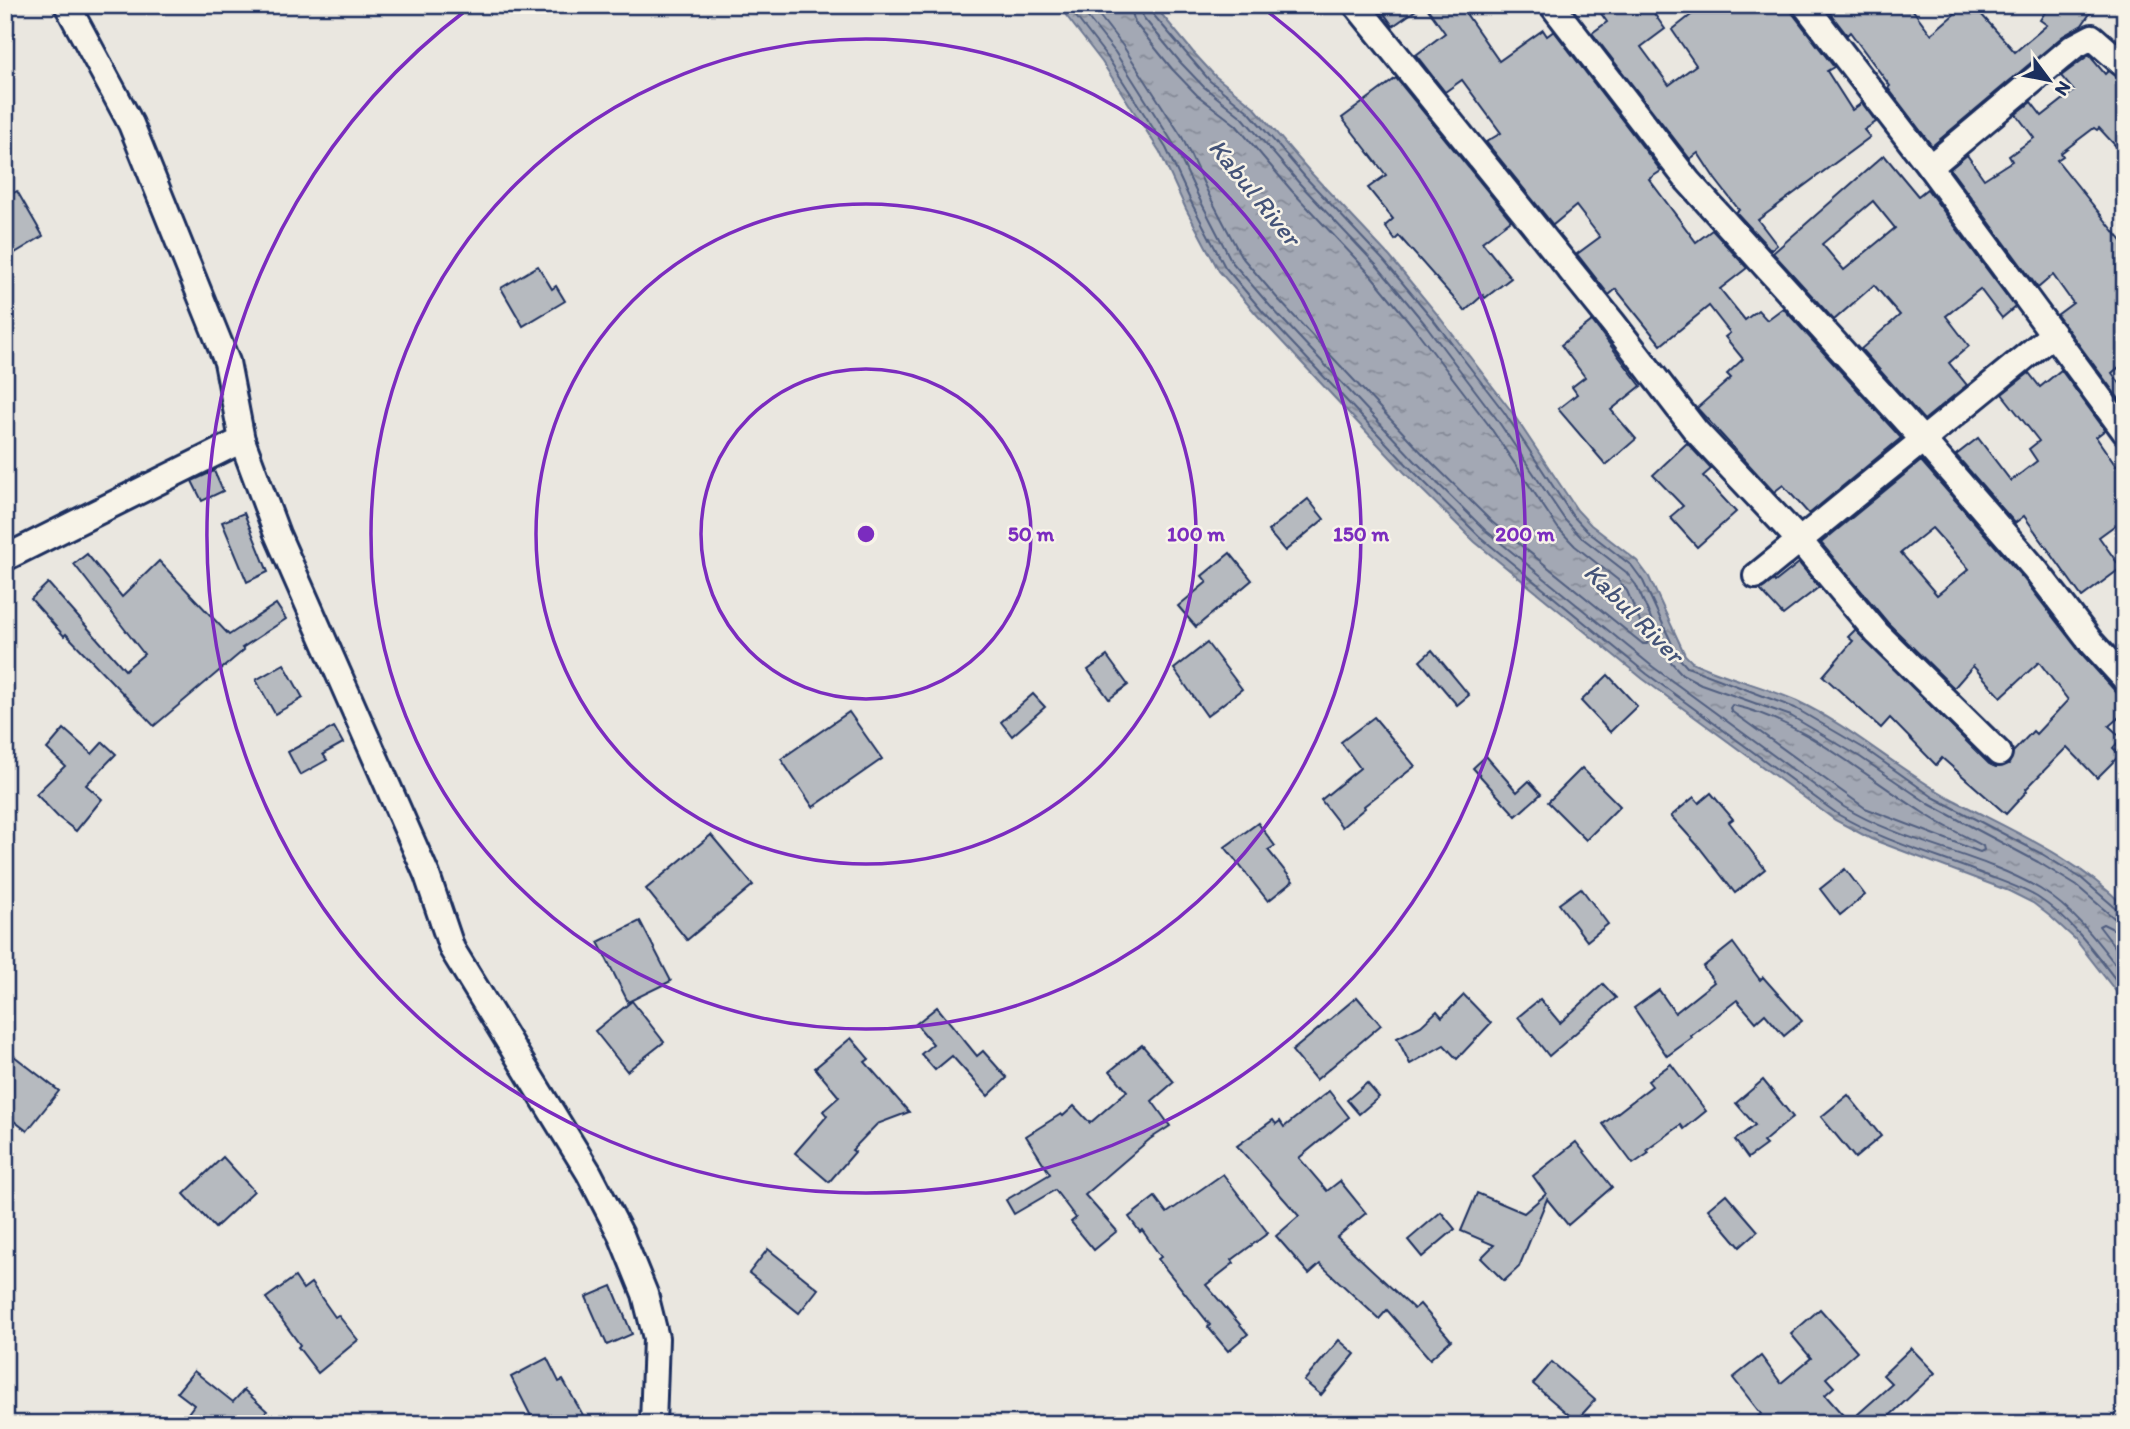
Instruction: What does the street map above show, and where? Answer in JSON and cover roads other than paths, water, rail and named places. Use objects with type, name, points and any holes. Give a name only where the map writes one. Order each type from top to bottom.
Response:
[{"type":"street","points":[[67,5],[131,124],[227,362],[242,440],[277,534],[427,875],[452,949],[589,1173],[621,1235],[645,1294],[656,1338],[653,1424]]},
{"type":"street","points":[[1356,5],[1613,323],[1696,431],[1800,540],[1877,633],[1999,753]]},
{"type":"street","points":[[1552,5],[1688,181],[1923,440],[2035,569],[2091,642],[2125,679]]},
{"type":"street","points":[[1805,5],[1930,167],[2125,432]]},
{"type":"street","points":[[1930,167],[2073,47],[2092,37],[2125,66]]},
{"type":"street","points":[[1756,576],[2053,334]]},
{"type":"street","points":[[5,558],[242,440]]},
{"type":"water","name":"Kabul River","points":[[1058,5],[1154,5],[1215,76],[1254,107],[1311,173],[1390,257],[1437,314],[1509,408],[1577,510],[1591,525],[1637,561],[1649,577],[1685,655],[1692,662],[1817,711],[1930,787],[2064,859],[2106,889],[2125,907],[2125,1003],[2075,939],[2033,903],[2009,891],[1871,839],[1835,820],[1643,679],[1475,542],[1404,472],[1219,271],[1160,152],[1102,62]]}]
